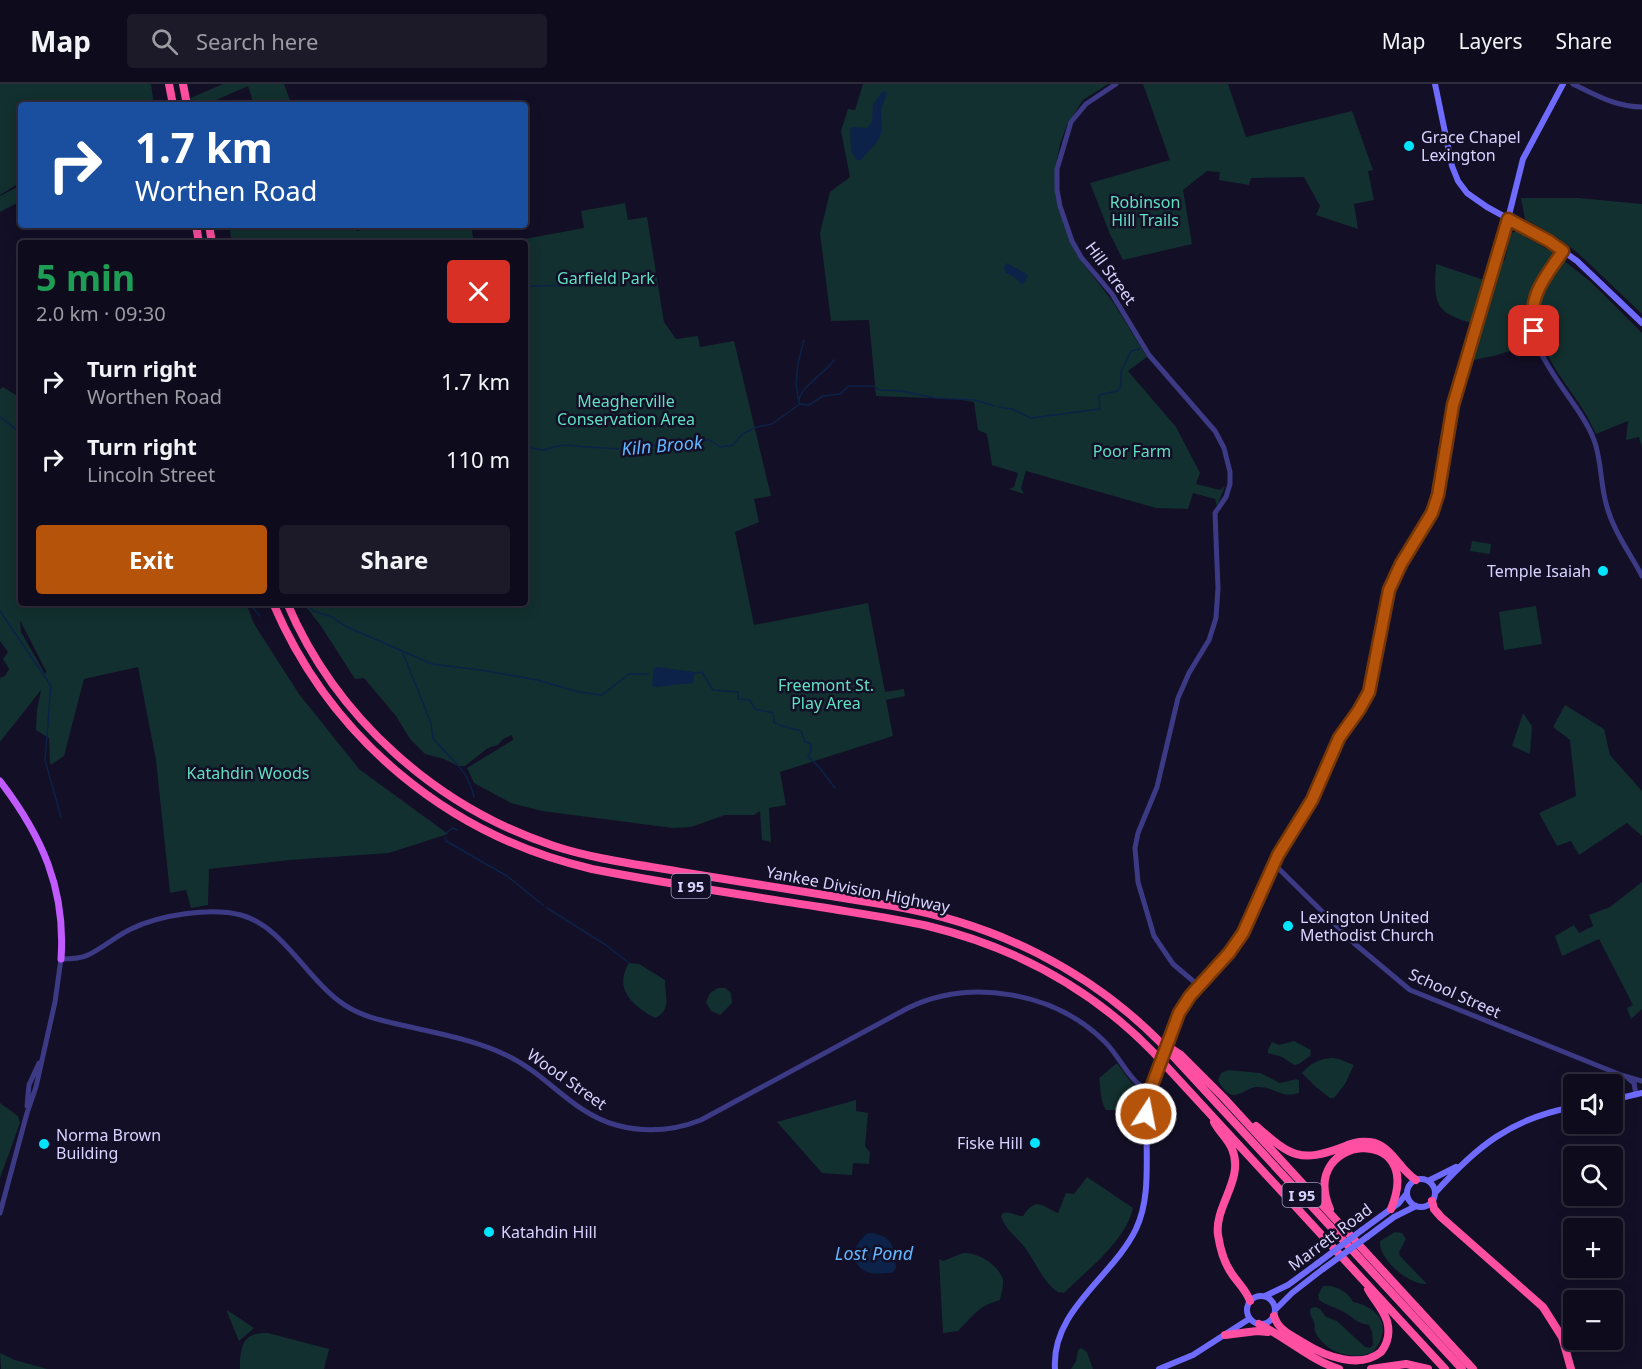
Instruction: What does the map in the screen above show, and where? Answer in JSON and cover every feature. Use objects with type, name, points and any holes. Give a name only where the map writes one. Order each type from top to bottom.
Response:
[{"type":"highway","points":[[169,84],[172,102]]},
{"type":"highway","points":[[184,84],[187,102]]},
{"type":"highway","name":"Yankee Division Highway","points":[[274,606],[293,645],[314,680],[360,738],[408,782],[483,831],[517,846],[573,864],[906,922],[950,932],[993,946],[1054,975],[1104,1008],[1144,1042],[1445,1369]]},
{"type":"highway","name":"Yankee Division Highway","points":[[288,606],[300,631],[331,683],[370,729],[398,757],[430,782],[465,806],[490,819],[554,846],[594,856],[908,909],[967,924],[1025,946],[1078,975],[1116,1002],[1159,1040],[1462,1369]]},
{"type":"highway","points":[[1159,1040],[1181,1055],[1234,1109],[1473,1369]]},
{"type":"highway","points":[[1234,1109],[1289,1152],[1301,1156],[1317,1156],[1356,1142],[1373,1143],[1389,1151],[1406,1173],[1416,1180]]},
{"type":"highway","points":[[1207,1111],[1230,1145],[1234,1159],[1233,1176],[1218,1221],[1218,1238],[1227,1265],[1250,1301]]},
{"type":"highway","points":[[1333,1216],[1325,1195],[1328,1172],[1342,1155],[1361,1147],[1380,1152],[1394,1167],[1398,1187],[1391,1209]]},
{"type":"highway","points":[[1433,1197],[1434,1209],[1441,1217],[1543,1307],[1562,1337],[1571,1369]]},
{"type":"highway","points":[[1274,1313],[1281,1329],[1328,1359],[1348,1365],[1367,1363],[1377,1357],[1384,1347],[1388,1329],[1383,1312],[1363,1280]]},
{"type":"highway","points":[[1259,1324],[1323,1363],[1339,1369]]},
{"type":"highway","points":[[1225,1335],[1260,1331],[1280,1335]]},
{"type":"highway","points":[[1371,1369],[1406,1364],[1428,1369]]},
{"type":"main road","points":[[1435,84],[1448,153],[1458,181],[1467,193],[1475,200],[1549,241],[1577,261],[1642,323]]},
{"type":"main road","points":[[1055,1369],[1056,1344],[1065,1322],[1127,1244],[1140,1217],[1146,1189],[1145,1127],[1150,1092],[1170,1033],[1181,1010],[1243,933],[1274,864],[1312,800],[1339,738],[1369,692],[1389,590],[1401,564],[1432,513],[1438,495],[1453,405],[1508,219],[1523,159],[1563,84]]},
{"type":"main road","points":[[0,781],[37,835],[51,869],[63,935],[61,959]]},
{"type":"main road","points":[[1623,1097],[1640,1093]]},
{"type":"main road","points":[[1459,1166],[1428,1181],[1416,1180],[1410,1185],[1407,1193],[1409,1200],[1416,1206],[1426,1206],[1459,1166],[1483,1146],[1521,1122],[1545,1112],[1563,1109]]},
{"type":"main road","points":[[1428,1181],[1433,1186],[1433,1197]]},
{"type":"main road","name":"Marrett Road","points":[[1265,1296],[1288,1285],[1391,1209],[1407,1193]]},
{"type":"main road","name":"Marrett Road","points":[[1274,1313],[1292,1293],[1323,1269],[1394,1217],[1416,1206]]},
{"type":"main road","points":[[1256,1296],[1265,1296],[1272,1301],[1274,1313],[1267,1323],[1259,1324],[1249,1318],[1247,1308],[1256,1296]]},
{"type":"main road","points":[[1159,1369],[1193,1355],[1249,1318]]},
{"type":"street","name":"Hill Street","points":[[1116,84],[1086,104],[1071,122],[1058,169],[1058,196],[1068,230],[1081,257],[1112,294],[1149,355],[1209,422],[1227,456],[1230,478],[1223,505],[1215,513],[1218,584],[1216,618],[1209,640],[1189,673],[1178,698],[1160,777],[1138,833],[1136,849],[1138,882],[1154,936],[1173,964],[1199,986]]},
{"type":"street","points":[[1573,84],[1612,103],[1628,107],[1642,107]]},
{"type":"street","points":[[1563,251],[1539,287],[1534,299],[1532,314],[1535,339],[1548,366],[1580,411],[1591,431],[1598,449],[1607,508],[1618,534],[1642,576]]},
{"type":"street","name":"School Street","points":[[1274,864],[1354,944],[1410,990],[1642,1081]]},
{"type":"street","name":"Wood Street","points":[[61,959],[88,955],[133,928],[159,921],[204,911],[241,915],[269,931],[334,997],[350,1008],[384,1021],[467,1040],[501,1052],[522,1064],[590,1114],[607,1122],[632,1129],[658,1130],[701,1120],[915,1005],[943,995],[969,992],[987,992],[1015,997],[1068,1014],[1103,1040],[1136,1082],[1150,1092]]},
{"type":"street","points":[[0,1213],[36,1087],[55,1002],[61,959]]},
{"type":"street","points":[[27,1113],[29,1085],[43,1054]]},
{"type":"street","points":[[1627,1077],[1640,1093]]},
{"type":"street","points":[[1635,1080],[1640,1085],[1640,1093]]},
{"type":"green space","points":[[0,84],[151,84],[154,102],[18,102],[18,184],[0,195]]},
{"type":"green space","points":[[223,84],[284,84],[291,102],[253,102],[248,86],[212,102],[181,102]]},
{"type":"green space","name":"Poor Farm","points":[[863,84],[1108,84],[1083,100],[1067,125],[1055,169],[1055,194],[1076,254],[1113,302],[1147,357],[1128,371],[1176,427],[1200,473],[1196,484],[1220,490],[1225,486],[1217,506],[1215,499],[1193,493],[1188,509],[1156,508],[1026,471],[1021,488],[1024,494],[1009,489],[1014,487],[1018,473],[992,465],[987,434],[978,430],[974,402],[955,399],[876,396],[869,320],[831,321],[820,233],[830,192],[850,177],[841,131],[848,109],[855,110]]},
{"type":"green space","name":"Robinson Hill Trails","points":[[1143,84],[1228,84],[1246,137],[1352,111],[1373,170],[1368,171],[1374,200],[1354,204],[1358,229],[1316,215],[1320,206],[1304,177],[1251,178],[1249,185],[1219,180],[1220,172],[1207,171],[1183,190],[1192,244],[1123,260],[1090,183],[1170,160]]},
{"type":"green space","points":[[18,187],[18,203],[0,212],[0,196]]},
{"type":"green space","points":[[1521,198],[1578,198],[1642,204],[1642,314],[1578,253],[1558,238],[1525,219]]},
{"type":"green space","points":[[625,203],[628,220],[647,217],[664,322],[676,339],[698,336],[700,347],[734,341],[771,496],[754,499],[759,522],[735,532],[754,625],[868,603],[885,692],[904,689],[905,696],[886,700],[893,736],[780,772],[786,805],[769,808],[771,842],[762,840],[760,811],[754,815],[725,815],[691,827],[673,828],[542,811],[511,803],[474,783],[467,768],[513,740],[512,735],[503,739],[498,745],[488,748],[465,766],[458,766],[425,754],[410,739],[396,716],[364,678],[355,679],[305,606],[528,606],[528,240],[519,240],[584,228],[581,211]]},
{"type":"green space","points":[[230,228],[356,228],[357,231],[368,228],[472,228],[474,240],[232,240]]},
{"type":"green space","points":[[1514,232],[1554,253],[1553,258],[1532,288],[1528,299],[1526,339],[1514,349],[1473,360],[1499,267],[1505,259],[1511,233]]},
{"type":"green space","points":[[1563,260],[1591,282],[1642,333],[1642,447],[1639,437],[1626,440],[1628,421],[1596,434],[1544,348],[1538,333],[1537,304],[1544,286]]},
{"type":"green space","points":[[1436,264],[1490,282],[1477,325],[1445,312],[1440,306],[1435,290]]},
{"type":"green space","name":"Katahdin Woods","points":[[3,387],[18,396],[18,606],[247,606],[254,624],[299,694],[359,769],[448,834],[389,853],[209,869],[208,905],[191,908],[186,890],[170,893],[156,760],[138,667],[84,679],[64,756],[50,764],[49,738],[36,730],[41,690],[0,742],[0,678],[5,676],[9,669],[3,659],[8,652],[0,641],[0,389]],"holes":[[[20,620],[46,671],[45,674],[21,632]]]},
{"type":"green space","points":[[1472,541],[1491,544],[1490,554],[1470,551]]},
{"type":"green space","points":[[1536,606],[1542,644],[1504,650],[1499,612]]},
{"type":"green space","points":[[1565,705],[1604,729],[1610,755],[1642,791],[1642,836],[1627,823],[1579,855],[1571,841],[1557,846],[1539,813],[1576,796],[1570,740],[1553,727]]},
{"type":"green space","points":[[1523,713],[1532,726],[1530,754],[1512,746]]},
{"type":"green space","points":[[1642,882],[1642,1009],[1631,1019],[1627,1008],[1633,1005],[1599,939],[1562,956],[1555,936],[1574,925],[1579,933],[1593,926],[1589,915],[1610,907]]},
{"type":"green space","points":[[629,963],[639,964],[665,980],[666,1007],[655,1018],[639,1008],[624,989],[623,981]]},
{"type":"green space","points":[[718,988],[725,988],[731,993],[732,1003],[720,1015],[711,1011],[706,1002],[710,993]]},
{"type":"green space","points":[[1294,1041],[1311,1050],[1310,1056],[1299,1064],[1294,1065],[1282,1057],[1268,1053],[1272,1042],[1279,1045]]},
{"type":"green space","points":[[1332,1058],[1354,1065],[1345,1084],[1334,1098],[1330,1098],[1302,1073],[1316,1062]]},
{"type":"green space","points":[[1117,1063],[1144,1095],[1141,1115],[1126,1106],[1123,1106],[1119,1112],[1106,1110],[1104,1106],[1099,1078]]},
{"type":"green space","points":[[1228,1070],[1260,1073],[1280,1083],[1297,1079],[1299,1093],[1286,1094],[1257,1087],[1233,1095],[1223,1089],[1218,1080],[1221,1073]]},
{"type":"green space","points":[[856,1100],[856,1111],[868,1113],[865,1146],[870,1153],[869,1164],[853,1163],[852,1175],[822,1173],[777,1122]]},
{"type":"green space","points":[[0,1103],[18,1116],[20,1123],[0,1178]]},
{"type":"green space","points":[[1087,1177],[1133,1208],[1129,1220],[1114,1243],[1064,1293],[1058,1292],[1045,1280],[1026,1249],[1007,1227],[1001,1216],[1003,1213],[1011,1213],[1023,1216],[1036,1204],[1058,1213],[1066,1193],[1074,1194]]},
{"type":"green space","points":[[1395,1232],[1402,1233],[1406,1239],[1399,1252],[1400,1256],[1427,1284],[1412,1281],[1404,1276],[1384,1256],[1380,1241]]},
{"type":"green space","points":[[963,1253],[974,1254],[986,1259],[999,1272],[1003,1282],[1000,1300],[981,1308],[958,1331],[943,1333],[939,1259],[943,1261]]},
{"type":"green space","points":[[1323,1286],[1331,1286],[1340,1290],[1353,1302],[1377,1314],[1383,1327],[1379,1343],[1373,1352],[1357,1356],[1340,1353],[1332,1350],[1319,1339],[1310,1314],[1311,1308],[1315,1307],[1320,1309],[1326,1317],[1337,1321],[1365,1347],[1370,1348],[1373,1345],[1369,1325],[1319,1300],[1318,1295]]},
{"type":"green space","points":[[227,1310],[254,1328],[239,1341],[227,1312]]},
{"type":"green space","points":[[268,1333],[329,1349],[324,1369],[240,1369],[244,1342],[253,1335]]},
{"type":"green space","points":[[1081,1348],[1087,1352],[1093,1369],[1071,1369],[1076,1361],[1078,1350]]},
{"type":"green space","points":[[0,1353],[15,1360],[47,1369],[1,1369]]},
{"type":"water","points":[[885,91],[887,93],[881,111],[881,133],[874,146],[861,160],[857,160],[851,151],[850,130],[852,127],[867,128],[872,122],[873,105]]},
{"type":"water","points":[[1006,263],[1027,274],[1024,283],[1021,284],[1006,273],[1004,268]]},
{"type":"water","points":[[654,668],[694,672],[693,683],[652,686]]},
{"type":"water","name":"Lost Pond","points":[[868,1233],[882,1236],[891,1243],[896,1268],[892,1273],[870,1273],[857,1264],[854,1253],[859,1242]]},
{"type":"waterway","points":[[528,286],[606,285]]},
{"type":"waterway","points":[[798,399],[796,383],[798,363],[804,340]]},
{"type":"waterway","name":"Kiln Brook","points":[[999,407],[1012,409],[1031,418],[1100,409],[1099,395],[1117,391],[1121,386],[1121,372],[1131,351],[1139,349]]},
{"type":"waterway","points":[[799,404],[802,393],[834,360]]},
{"type":"waterway","name":"Kiln Brook","points":[[528,448],[543,450],[563,445],[631,450],[673,441],[710,440],[720,447],[733,445],[742,434],[757,427],[772,424],[800,404],[809,405],[823,396],[840,394],[849,386],[873,386],[879,390],[901,391],[935,398],[975,400],[994,406]]},
{"type":"waterway","name":"Kiln Brook","points":[[0,417],[18,431]]},
{"type":"waterway","name":"Kiln Brook","points":[[252,606],[260,616]]},
{"type":"waterway","name":"Kiln Brook","points":[[309,606],[313,611],[332,617],[345,626],[432,664],[537,680],[579,692],[602,695],[629,674],[648,674]]},
{"type":"waterway","points":[[0,611],[51,686],[45,760],[61,817]]},
{"type":"waterway","points":[[403,653],[431,723],[433,738],[467,778],[474,797]]},
{"type":"waterway","name":"Kiln Brook","points":[[693,674],[702,672],[713,690],[738,692],[738,699],[750,700],[755,709],[773,713],[774,722],[801,731],[805,742],[811,745],[808,757],[835,788]]},
{"type":"waterway","points":[[446,833],[453,828],[457,830]]},
{"type":"waterway","points":[[445,837],[446,841],[507,876],[543,905]]},
{"type":"waterway","points":[[547,908],[606,945],[629,963]]},
{"type":"place","name":"Grace Chapel Lexington","points":[[1409,146]]},
{"type":"place","name":"Temple Isaiah","points":[[1603,571]]},
{"type":"place","name":"Lexington United Methodist Church","points":[[1288,926]]},
{"type":"place","name":"Fiske Hill","points":[[1035,1143]]},
{"type":"place","name":"Norma Brown Building","points":[[44,1144]]},
{"type":"place","name":"Katahdin Hill","points":[[489,1232]]},
{"type":"route","points":[[1146,1114],[1151,1088],[1179,1013],[1190,996],[1237,943],[1246,928],[1278,855],[1312,800],[1339,738],[1369,692],[1382,616],[1389,590],[1401,564],[1432,513],[1438,495],[1453,405],[1508,219],[1563,251],[1536,293],[1532,306],[1534,331]]},
{"type":"park label","name":"Garfield Park","points":[[606,278]]},
{"type":"park label","name":"Meagherville Conservation Area","points":[[626,410]]},
{"type":"park label","name":"Freemont St. Play Area","points":[[826,694]]}]
